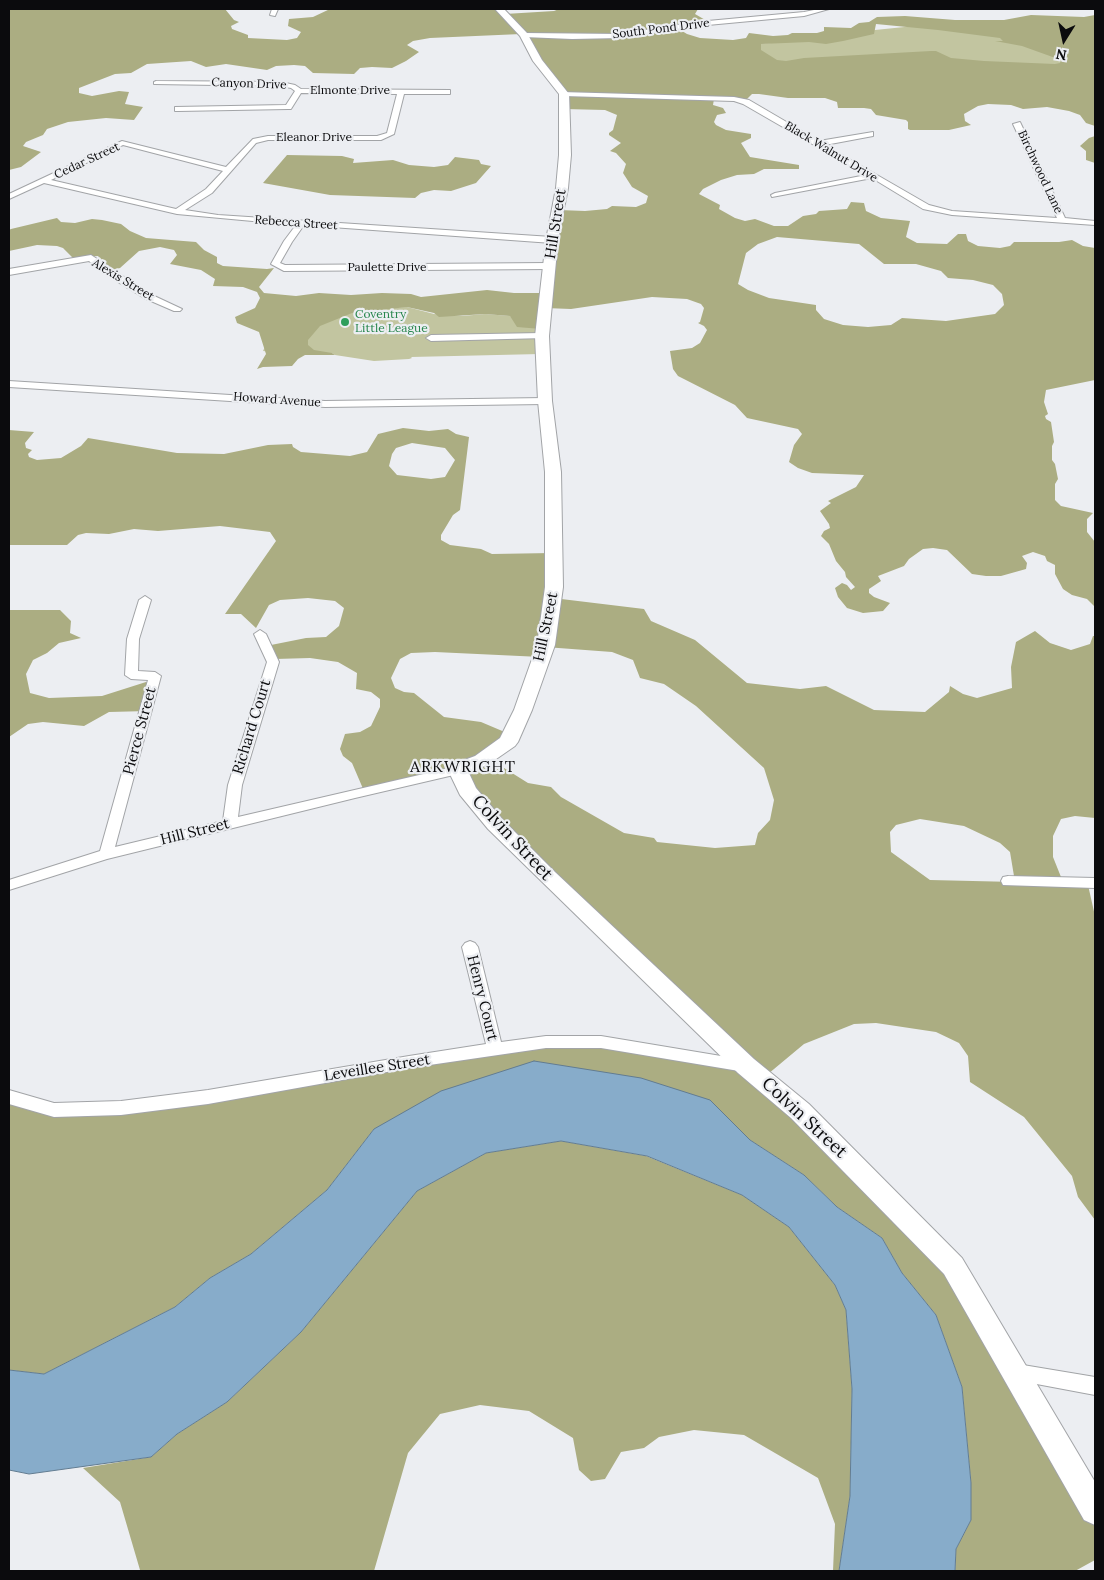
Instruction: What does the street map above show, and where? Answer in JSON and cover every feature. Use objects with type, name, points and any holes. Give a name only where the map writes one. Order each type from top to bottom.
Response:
[{"type":"street","points":[[499,9],[524,35],[538,61],[564,94]]},
{"type":"street","points":[[764,9],[768,17]]},
{"type":"street","name":"South Pond Drive","points":[[524,35],[620,36],[697,24],[804,14],[826,9]]},
{"type":"street","name":"Canyon Drive","points":[[156,83],[281,84],[293,86],[300,91],[288,107],[178,109]]},
{"type":"street","name":"Elmonte Drive","points":[[300,91],[401,91]]},
{"type":"street","points":[[401,91],[447,92]]},
{"type":"street","name":"Eleanor Drive","points":[[177,212],[208,191],[248,145],[259,139],[367,138],[385,136],[392,130],[401,91]]},
{"type":"street","name":"Black Walnut Drive","points":[[564,94],[734,99],[746,102],[763,111],[917,203],[938,211],[1095,223]]},
{"type":"street","name":"Hill Street","points":[[9,885],[40,873],[106,854],[458,770],[482,760],[508,742],[523,710],[546,645],[554,587],[553,472],[545,401],[542,336],[552,240],[563,171],[564,94]]},
{"type":"street","name":"Birchwood Lane","points":[[1017,124],[1062,220]]},
{"type":"street","points":[[816,144],[870,134]]},
{"type":"street","name":"Cedar Street","points":[[9,197],[122,144],[226,169]]},
{"type":"street","points":[[775,195],[871,176]]},
{"type":"street","name":"Rebecca Street","points":[[44,181],[177,212],[218,217],[552,240]]},
{"type":"street","name":"Paulette Drive","points":[[302,223],[288,241],[275,264],[284,268],[549,266]]},
{"type":"street","name":"Alexis Street","points":[[9,272],[91,258],[116,277],[147,296],[177,309]]},
{"type":"street","points":[[431,338],[542,336]]},
{"type":"street","name":"Howard Avenue","points":[[9,384],[325,404],[545,401]]},
{"type":"street","name":"Pierce Street","points":[[106,854],[155,676],[131,675],[133,639],[145,600]]},
{"type":"street","name":"Richard Court","points":[[230,823],[235,785],[273,662],[260,634]]},
{"type":"street","name":"Colvin Street","points":[[458,770],[467,790],[495,824],[746,1066],[800,1111],[953,1266],[1095,1510]]},
{"type":"street","points":[[1008,881],[1095,883]]},
{"type":"street","name":"Henry Court","points":[[470,947],[495,1049]]},
{"type":"street","name":"Leveillee Street","points":[[9,1097],[54,1110],[120,1108],[208,1096],[546,1042],[601,1042],[746,1066]]},
{"type":"street","points":[[1017,1374],[1095,1386]]},
{"type":"green space","points":[[9,9],[225,9],[234,20],[239,22],[231,26],[232,29],[248,35],[248,38],[287,40],[297,38],[301,32],[288,26],[289,19],[313,17],[330,9],[499,9],[505,14],[554,11],[559,9],[698,9],[695,14],[707,21],[677,28],[687,34],[700,38],[733,40],[746,38],[749,33],[773,36],[792,33],[817,33],[824,31],[824,27],[851,28],[877,17],[905,16],[955,20],[1004,20],[1031,15],[1084,17],[1095,15],[1095,126],[1086,123],[1080,115],[1069,111],[1047,107],[1023,109],[1011,105],[988,104],[978,106],[964,114],[965,121],[971,125],[949,130],[910,130],[906,120],[876,115],[871,109],[838,108],[837,102],[825,98],[788,98],[752,94],[744,102],[714,99],[713,105],[723,108],[726,113],[717,115],[714,122],[716,125],[726,130],[751,134],[751,138],[741,143],[750,157],[799,165],[799,169],[764,169],[754,174],[737,175],[703,189],[699,194],[720,205],[719,209],[735,218],[745,221],[755,219],[774,226],[788,226],[803,216],[816,214],[819,211],[847,209],[851,202],[864,203],[866,211],[881,218],[910,221],[906,237],[917,243],[947,244],[958,234],[966,234],[968,241],[978,246],[1000,248],[1010,246],[1014,242],[1059,242],[1072,240],[1083,246],[1095,248],[1095,380],[1046,390],[1044,402],[1048,414],[1045,416],[1051,422],[1054,442],[1052,446],[1052,460],[1055,464],[1058,479],[1055,484],[1055,500],[1061,506],[1093,513],[1087,519],[1087,532],[1095,542],[1095,607],[1087,599],[1072,595],[1063,589],[1055,574],[1055,565],[1047,561],[1045,556],[1033,552],[1022,556],[1027,563],[1026,569],[1001,576],[986,576],[972,574],[947,550],[933,548],[923,549],[909,559],[904,566],[878,576],[881,581],[869,589],[869,593],[890,603],[883,611],[863,613],[847,608],[838,597],[835,588],[842,583],[851,590],[855,587],[836,561],[829,544],[821,536],[824,531],[830,528],[820,511],[831,503],[828,501],[856,487],[864,475],[812,473],[798,468],[789,462],[794,445],[802,434],[798,429],[747,418],[735,405],[678,376],[673,369],[670,351],[692,348],[700,343],[707,330],[698,323],[704,308],[701,304],[687,299],[652,297],[571,309],[545,308],[541,329],[517,327],[510,316],[485,314],[439,317],[434,313],[407,307],[352,313],[320,326],[308,340],[308,345],[314,350],[335,355],[305,355],[292,366],[257,369],[266,354],[259,332],[237,323],[235,317],[255,308],[260,298],[257,292],[243,287],[213,286],[215,279],[201,270],[170,264],[177,255],[174,250],[160,247],[139,251],[120,268],[110,271],[98,256],[73,258],[63,248],[57,246],[37,245],[9,251],[9,230],[11,229],[57,218],[61,222],[75,223],[92,219],[121,224],[130,231],[146,238],[196,242],[204,250],[217,257],[217,263],[223,266],[274,268],[259,287],[264,293],[296,296],[319,293],[351,295],[382,293],[411,294],[421,297],[487,290],[514,293],[545,293],[559,210],[585,211],[607,209],[612,206],[636,207],[646,203],[648,196],[632,187],[623,173],[626,164],[616,153],[610,151],[621,143],[609,135],[613,130],[617,115],[605,110],[564,109],[564,96],[521,34],[430,38],[413,41],[407,45],[419,52],[406,61],[392,68],[360,68],[354,74],[313,73],[305,66],[294,65],[276,66],[267,70],[226,64],[206,67],[191,61],[147,64],[131,73],[115,74],[79,88],[79,93],[92,96],[119,91],[129,92],[125,104],[143,107],[134,120],[106,118],[68,122],[47,129],[43,135],[26,142],[23,146],[41,152],[21,167],[9,170]],"holes":[[[876,24],[1000,38],[1003,41],[995,41],[1022,46],[1061,60],[1060,63],[1055,64],[984,61],[951,58],[936,51],[931,51],[804,58],[786,61],[777,60],[761,50],[761,44],[809,42],[826,44],[874,34]],[[777,237],[859,244],[884,264],[916,264],[941,271],[948,278],[973,280],[993,285],[1002,294],[1004,305],[995,314],[946,321],[902,318],[891,325],[868,327],[843,325],[824,319],[816,310],[816,305],[769,298],[738,284],[746,253],[758,244]]]},
{"type":"green space","points":[[924,25],[977,25],[1095,72],[786,62],[638,60],[742,45],[846,38],[875,30]]},
{"type":"green space","points":[[1095,136],[1095,163],[1086,160],[1086,151],[1080,146],[1089,138]]},
{"type":"green space","points":[[287,155],[342,156],[354,159],[353,163],[393,160],[409,165],[434,167],[448,165],[455,157],[479,160],[481,164],[491,166],[476,183],[451,191],[434,190],[421,193],[415,198],[330,195],[263,183]]},
{"type":"green space","points":[[407,307],[434,314],[510,316],[541,329],[540,354],[411,357],[409,359],[374,361],[332,353],[299,355],[263,351],[281,311]]},
{"type":"green space","points":[[403,428],[429,431],[448,429],[456,434],[469,437],[460,510],[453,515],[441,535],[441,540],[450,545],[481,549],[492,554],[552,553],[553,598],[644,609],[651,621],[695,640],[747,683],[800,689],[826,686],[874,710],[925,712],[949,692],[950,686],[963,694],[977,698],[1012,688],[1011,667],[1016,642],[1035,631],[1050,643],[1071,650],[1090,644],[1093,636],[1095,636],[1095,818],[1075,816],[1061,819],[1053,836],[1053,857],[1063,882],[1088,885],[1095,916],[1095,1220],[1078,1197],[1072,1176],[1024,1117],[970,1082],[968,1056],[959,1043],[936,1032],[876,1023],[854,1024],[804,1044],[762,1079],[916,1228],[1021,1381],[1095,1512],[1095,1560],[1075,1571],[955,1571],[956,1549],[971,1520],[971,1483],[962,1387],[936,1315],[902,1273],[882,1238],[837,1207],[804,1175],[750,1140],[710,1100],[374,1129],[327,1190],[251,1254],[210,1278],[175,1307],[44,1374],[9,1370],[9,1099],[55,1112],[492,1049],[592,1043],[731,1065],[458,774],[364,791],[352,763],[343,756],[340,749],[345,734],[360,732],[371,726],[380,707],[380,699],[371,692],[356,689],[357,673],[338,662],[310,658],[275,659],[266,646],[306,638],[326,637],[339,626],[344,608],[335,601],[308,598],[280,600],[269,605],[256,628],[241,614],[225,614],[276,541],[270,532],[220,526],[158,531],[134,529],[109,534],[86,533],[78,535],[67,545],[9,545],[9,430],[34,432],[25,443],[26,448],[32,450],[28,454],[29,457],[37,460],[61,458],[81,446],[88,438],[177,453],[224,454],[268,445],[292,444],[293,447],[301,452],[350,456],[367,452],[378,434]],"holes":[[[412,443],[445,448],[455,460],[445,477],[431,479],[397,475],[389,466],[392,454],[396,448]],[[545,647],[612,652],[633,660],[640,678],[664,684],[696,706],[764,768],[774,800],[770,820],[758,833],[755,845],[715,848],[657,842],[654,838],[624,833],[561,797],[551,787],[528,783],[488,758],[507,733],[481,722],[444,717],[414,693],[404,692],[395,688],[391,678],[400,659],[411,653],[435,652],[541,657]],[[920,819],[964,826],[1000,843],[1010,852],[1015,882],[930,880],[891,852],[890,832],[896,825]]]},
{"type":"green space","points":[[9,610],[60,610],[71,621],[70,633],[81,638],[59,643],[47,653],[33,660],[26,674],[30,693],[49,698],[102,696],[146,682],[151,685],[148,711],[109,712],[84,726],[43,722],[28,724],[9,737]]},
{"type":"green space","points":[[561,1141],[646,1156],[742,1195],[789,1227],[835,1285],[846,1310],[852,1389],[850,1496],[839,1571],[833,1571],[835,1524],[818,1478],[744,1435],[694,1430],[659,1437],[644,1448],[621,1452],[605,1479],[591,1481],[579,1470],[573,1438],[529,1411],[480,1405],[440,1414],[408,1453],[374,1571],[140,1570],[120,1502],[83,1468],[151,1457],[177,1434],[227,1402],[301,1332],[417,1191],[486,1153]]},
{"type":"water","points":[[534,1061],[641,1078],[710,1100],[750,1140],[804,1175],[837,1207],[882,1238],[902,1273],[936,1315],[962,1387],[971,1483],[971,1520],[956,1549],[955,1571],[839,1571],[850,1496],[852,1389],[846,1310],[835,1285],[789,1227],[742,1195],[647,1156],[561,1141],[486,1153],[417,1191],[301,1332],[227,1402],[177,1434],[151,1457],[29,1474],[9,1470],[9,1370],[44,1374],[175,1307],[210,1278],[251,1254],[327,1190],[374,1129],[441,1091]]},
{"type":"place","name":"Coventry Little League","points":[[345,322]]},
{"type":"district","name":"ARKWRIGHT","points":[[463,767]]}]
